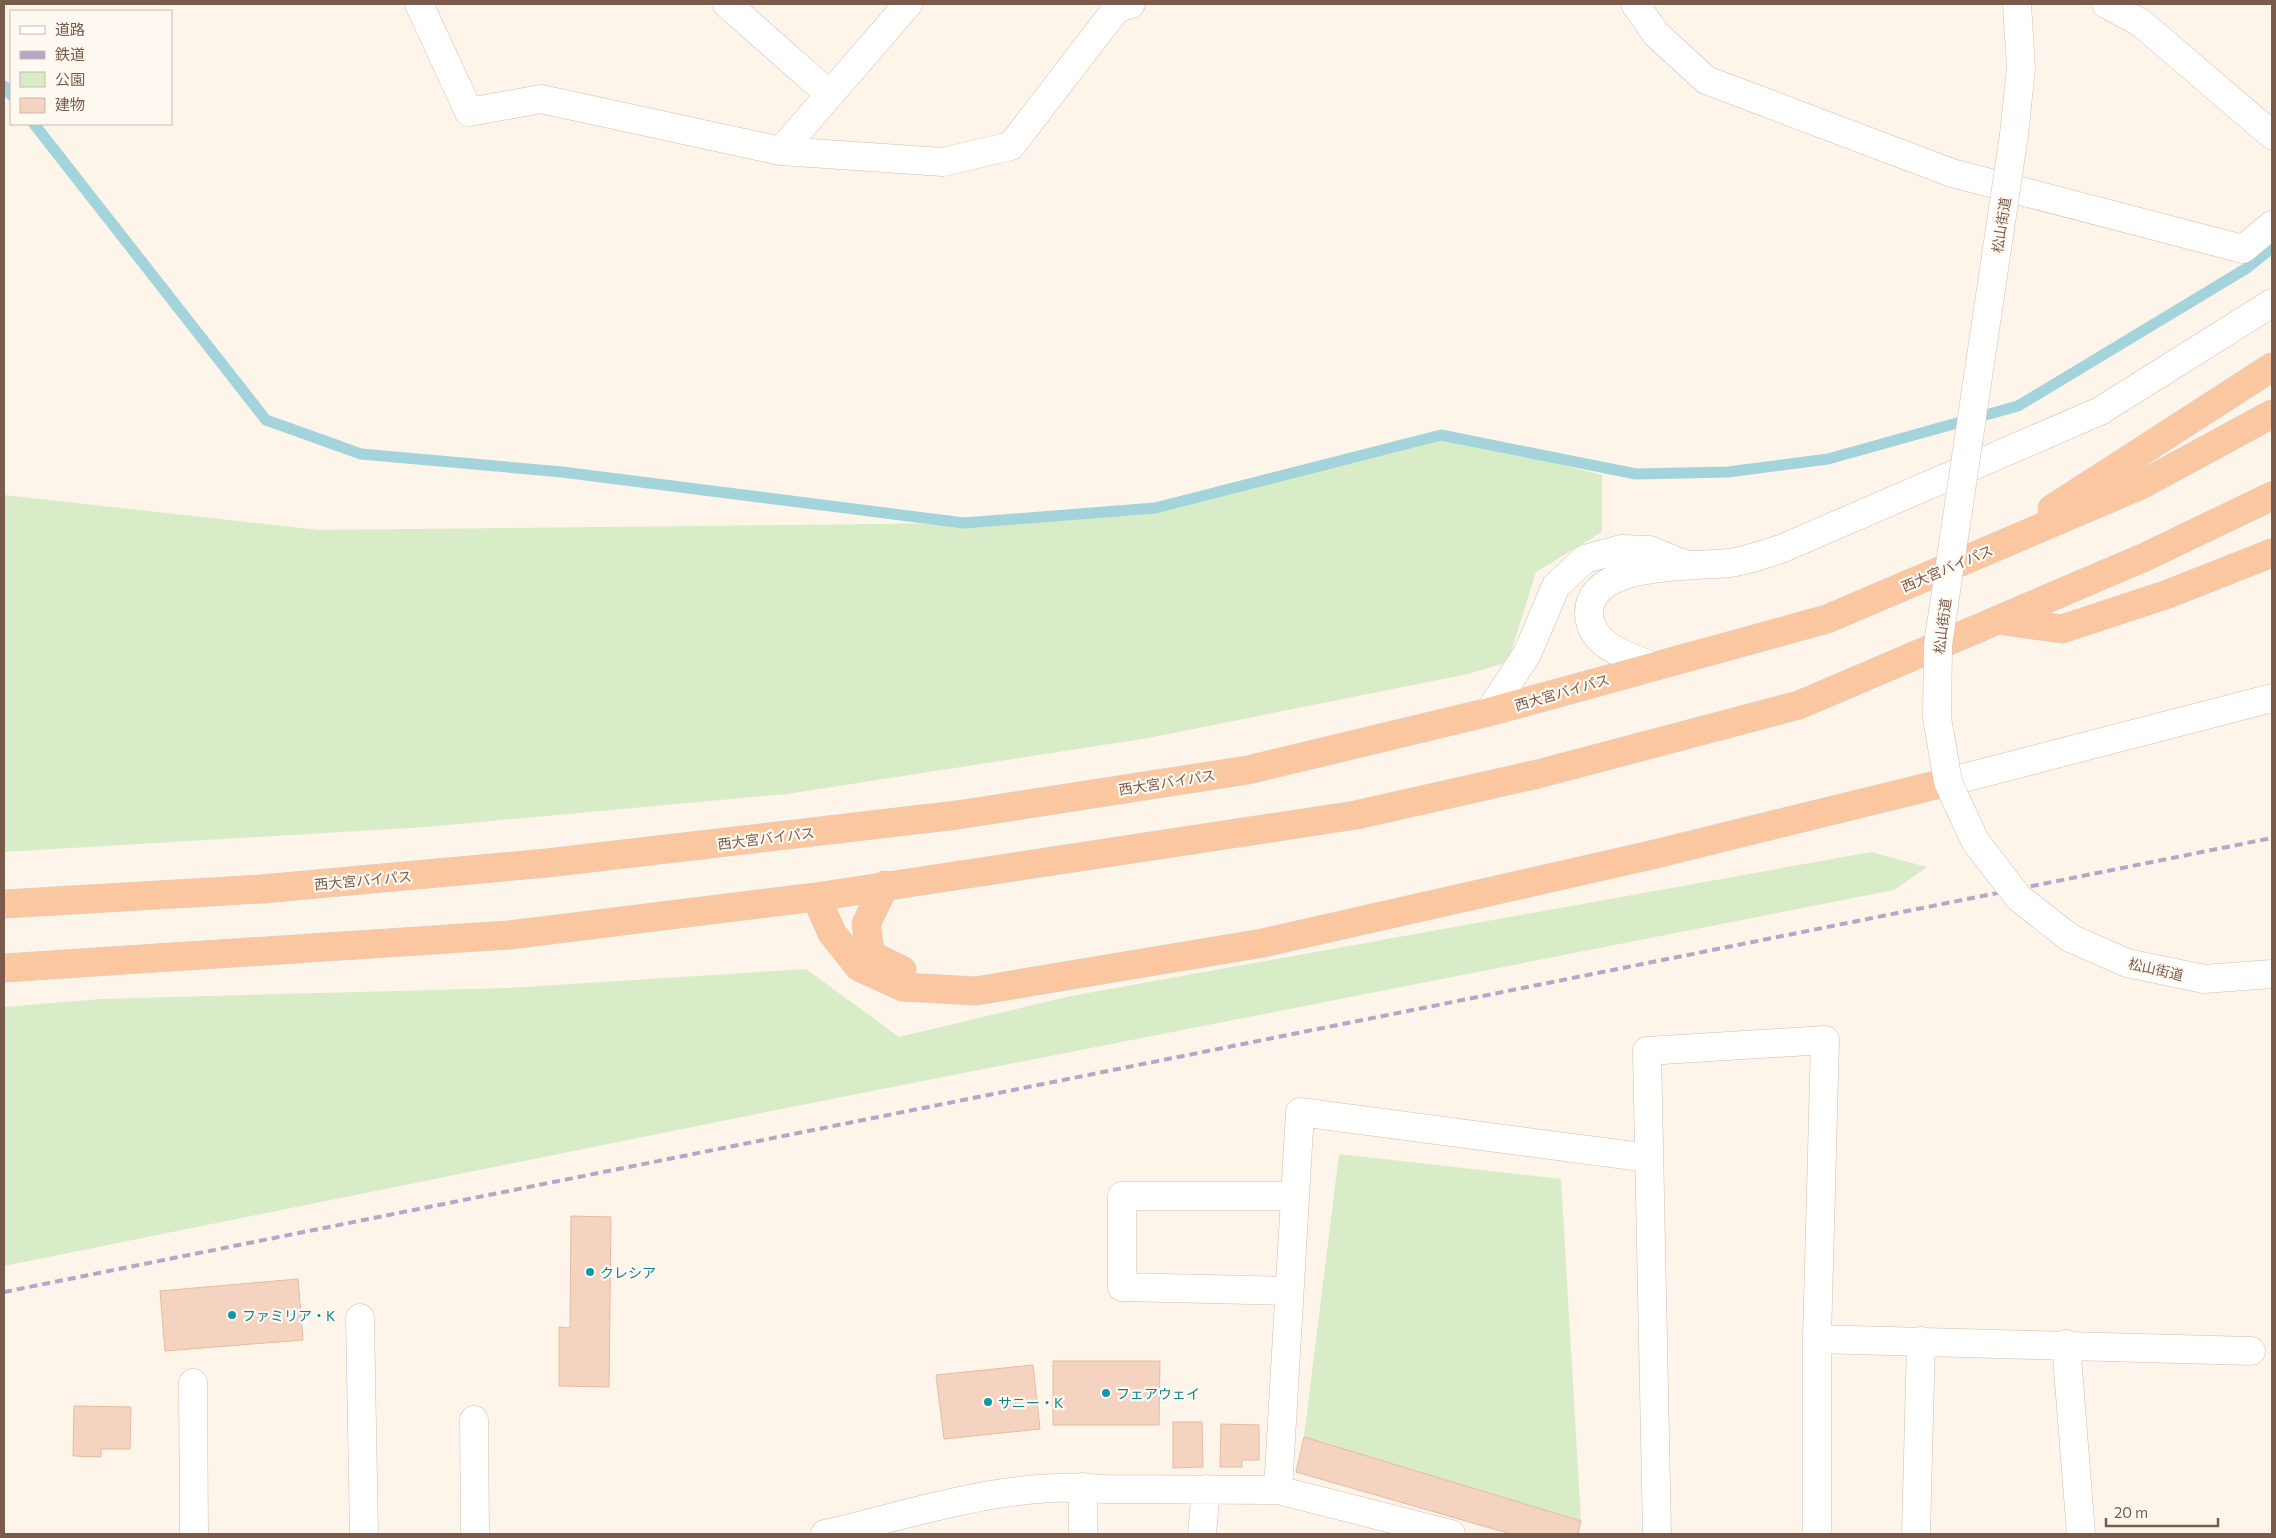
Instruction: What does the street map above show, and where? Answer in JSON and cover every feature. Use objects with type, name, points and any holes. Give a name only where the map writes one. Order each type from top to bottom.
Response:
[{"type":"highway","points":[[1986,552],[2272,367]]},
{"type":"highway","name":"西大宮バイパス","points":[[4,904],[262,889],[547,863],[957,815],[1248,770],[1489,712],[1827,619],[2141,485],[2272,414]]},
{"type":"highway","points":[[4,968],[509,935],[816,897],[885,884],[1356,815],[1538,774],[1799,705],[2145,557],[2272,496]]},
{"type":"highway","points":[[1997,620],[2062,629],[2168,594],[2272,553]]},
{"type":"highway","points":[[816,897],[832,933],[859,967],[903,987],[976,991],[1263,943],[1651,855],[1948,782]]},
{"type":"highway","points":[[885,884],[866,924],[871,955],[906,972],[976,991]]},
{"type":"street","points":[[419,4],[469,112],[541,99],[781,151],[943,162],[1011,146],[1120,5]]},
{"type":"street","points":[[727,4],[829,94]]},
{"type":"street","points":[[781,151],[908,4]]},
{"type":"street","points":[[1635,4],[1656,34],[1706,80],[1952,174],[2243,249],[2272,225]]},
{"type":"street","name":"松山街道","points":[[2017,4],[2021,68],[2014,135],[1938,645],[1937,718],[1948,782],[1976,841],[2019,898],[2070,938],[2127,963],[2204,980],[2272,974]]},
{"type":"street","points":[[2106,4],[2141,23],[2272,131]]},
{"type":"street","points":[[1653,666],[1611,649],[1596,634],[1589,616],[1592,598],[1605,584],[1622,574],[1732,563],[1781,549],[2100,411],[2272,303]]},
{"type":"street","points":[[1489,712],[1527,654],[1556,586],[1585,559],[1622,549],[1649,550],[1691,566]]},
{"type":"street","points":[[1948,782],[2272,698]]},
{"type":"street","points":[[1657,1534],[1647,1051],[1825,1040],[1817,1339],[1817,1534]]},
{"type":"street","points":[[1278,1490],[1300,1112],[1650,1158]]},
{"type":"street","points":[[1289,1291],[1122,1287],[1122,1196],[1295,1196]]},
{"type":"street","points":[[360,1318],[364,1534]]},
{"type":"street","points":[[1817,1339],[2251,1350]]},
{"type":"street","points":[[1916,1534],[1921,1341]]},
{"type":"street","points":[[2066,1344],[2081,1534]]},
{"type":"street","points":[[193,1384],[194,1534]]},
{"type":"street","points":[[474,1420],[475,1534]]},
{"type":"street","points":[[825,1534],[1013,1490],[1083,1487],[1278,1490],[1451,1534]]},
{"type":"street","points":[[1083,1487],[1083,1534]]},
{"type":"street","points":[[1202,1534],[1206,1489]]},
{"type":"green space","points":[[1441,435],[1602,475],[1602,532],[1536,572],[1508,662],[1468,674],[1148,738],[787,794],[426,827],[4,852],[4,495],[319,530],[964,523],[1155,508]]},
{"type":"green space","points":[[1871,852],[1927,867],[1894,890],[786,1108],[4,1266],[4,1007],[101,999],[508,988],[806,969],[899,1037],[1071,996]]},
{"type":"green space","points":[[1339,1154],[1561,1179],[1581,1521],[1304,1437]]},
{"type":"building","name":"クレシア","points":[[571,1216],[611,1217],[609,1387],[559,1386],[559,1327],[570,1328]]},
{"type":"building","name":"ファミリア・K","points":[[298,1279],[303,1340],[165,1351],[160,1291]]},
{"type":"building","name":"フェアウェイ","points":[[1053,1361],[1160,1361],[1159,1425],[1053,1425]]},
{"type":"building","name":"サニー・K","points":[[1033,1365],[1040,1429],[944,1439],[936,1375]]},
{"type":"building","points":[[74,1406],[131,1407],[130,1449],[101,1449],[101,1457],[73,1456]]},
{"type":"building","points":[[1173,1422],[1202,1422],[1203,1467],[1173,1468]]},
{"type":"building","points":[[1221,1424],[1259,1425],[1259,1460],[1242,1460],[1242,1467],[1220,1467]]},
{"type":"building","points":[[1304,1437],[1581,1521],[1578,1534],[1511,1534],[1296,1472]]},
{"type":"waterway","points":[[4,86],[10,94]]},
{"type":"waterway","points":[[35,125],[266,420],[361,454],[562,472],[964,523],[1155,508],[1441,435],[1636,474],[1728,472],[1828,459],[2018,406],[2247,268],[2272,248]]},
{"type":"railway","points":[[4,1292],[2272,838]]},
{"type":"place","name":"クレシア","points":[[590,1272]]},
{"type":"place","name":"ファミリア・K","points":[[232,1315]]},
{"type":"place","name":"フェアウェイ","points":[[1106,1393]]},
{"type":"place","name":"サニー・K","points":[[988,1402]]}]
